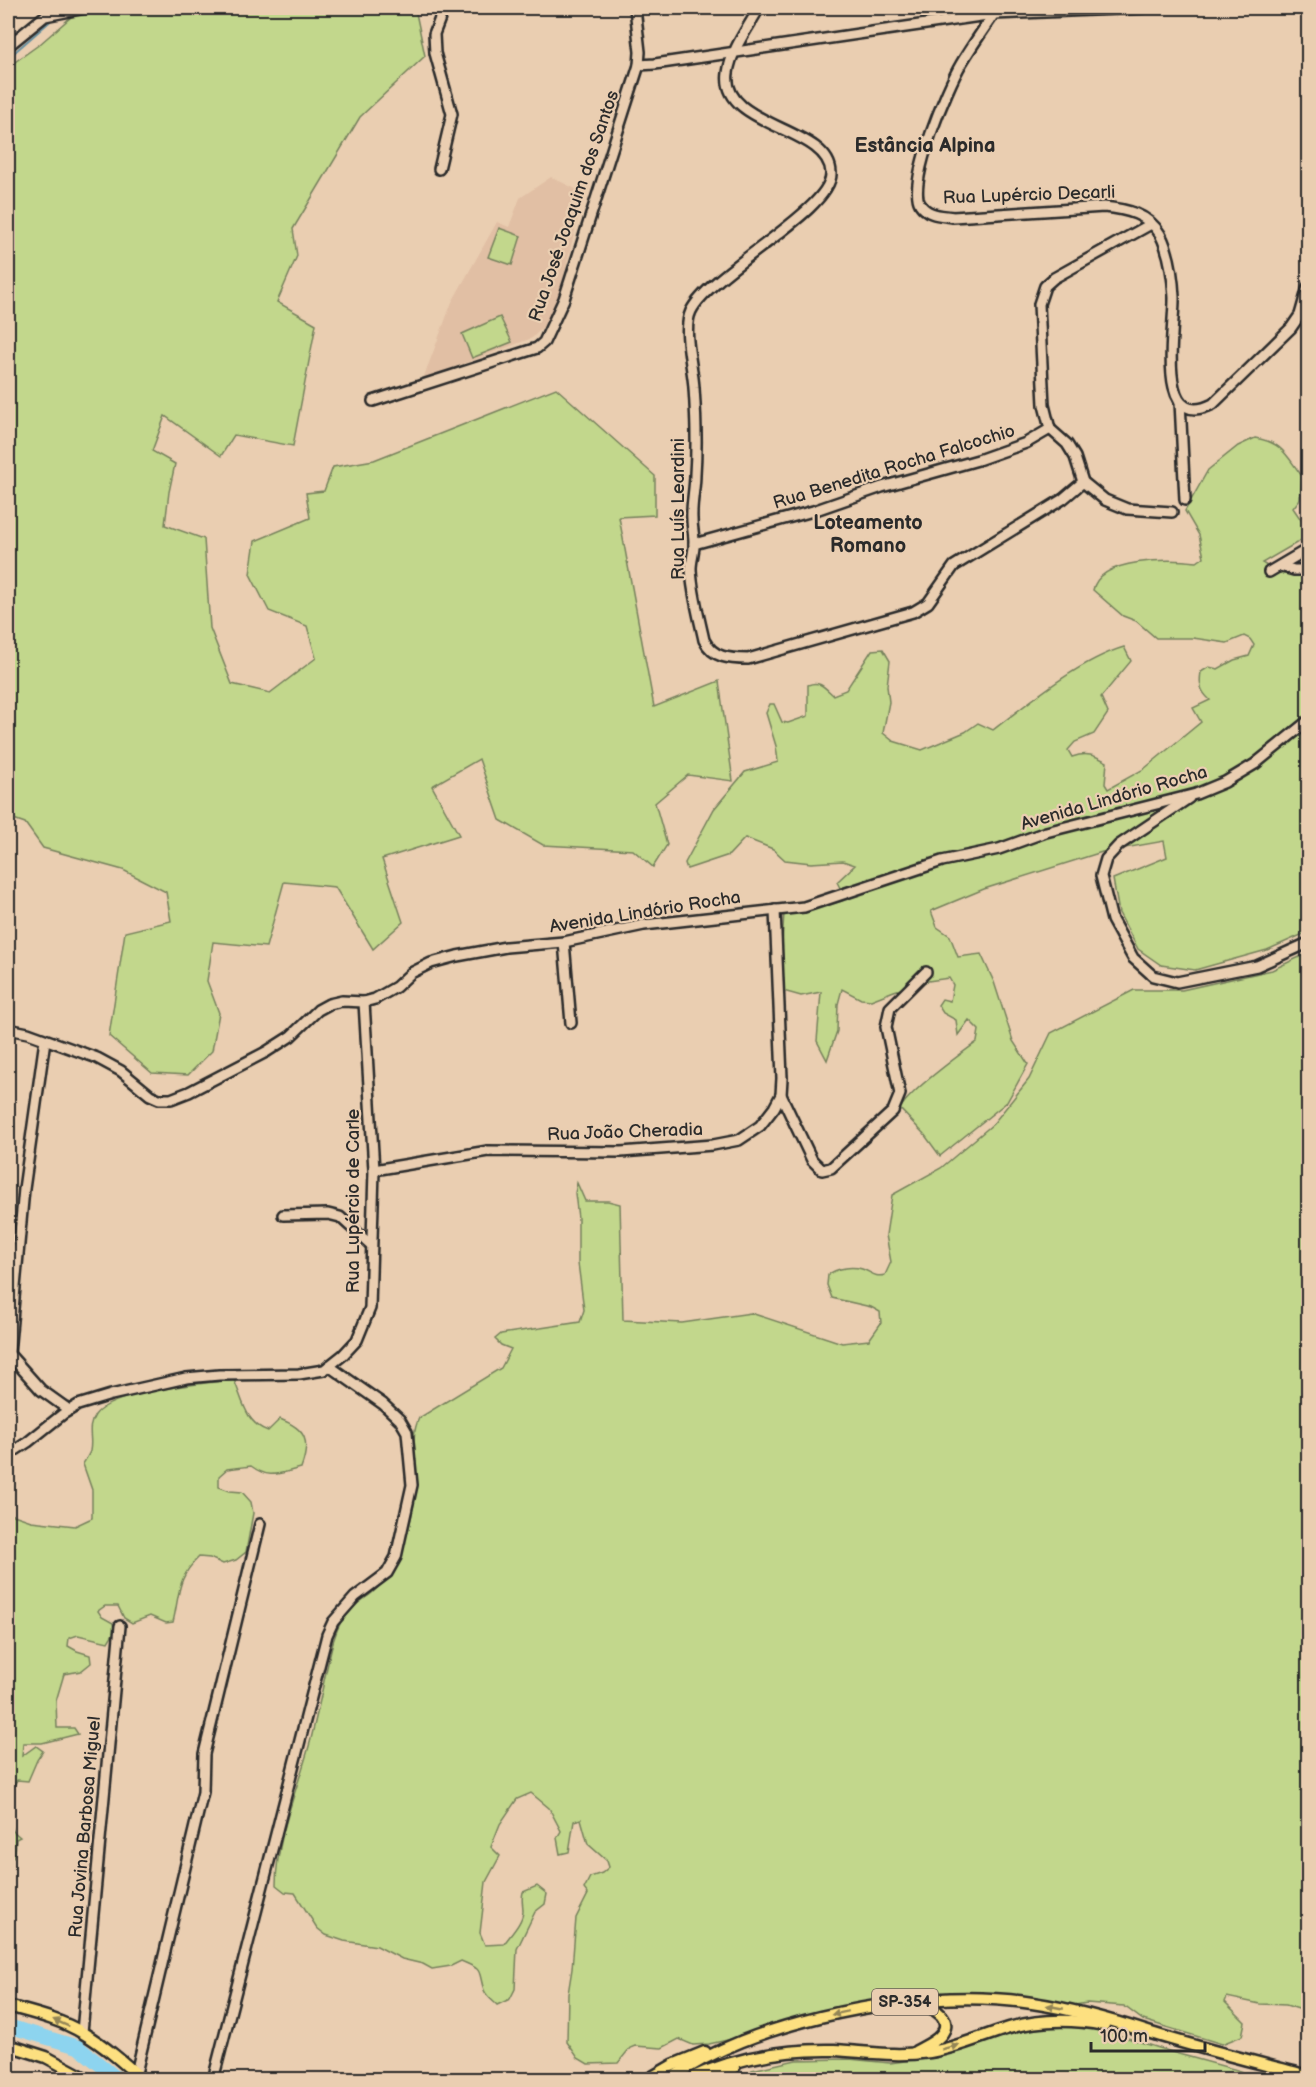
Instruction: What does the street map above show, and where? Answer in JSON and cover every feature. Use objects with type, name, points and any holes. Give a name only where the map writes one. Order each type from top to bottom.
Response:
[{"type":"main road","name":"SP-354","points":[[669,2079],[737,2043],[790,2025],[900,2002],[960,1999],[1030,2002],[1087,2013],[1308,2076]]},
{"type":"main road","points":[[900,2002],[929,2006],[940,2013],[944,2020],[940,2036],[913,2054]]},
{"type":"main road","points":[[8,2006],[47,2017],[82,2032],[115,2055],[139,2076]]},
{"type":"main road","name":"SP-354","points":[[687,2079],[705,2071],[760,2055],[785,2051],[834,2050],[878,2055],[913,2054],[945,2049],[1010,2028],[1049,2021],[1085,2021],[1152,2033]]},
{"type":"main road","points":[[647,2079],[673,2065],[712,2049],[737,2043]]},
{"type":"main road","points":[[8,2045],[46,2057],[89,2079]]},
{"type":"main road","points":[[710,2079],[756,2061],[782,2054],[809,2051]]},
{"type":"street","points":[[8,46],[45,16],[86,8]]},
{"type":"street","points":[[439,169],[452,114],[435,53],[434,34],[444,8]]},
{"type":"street","name":"Rua José Joaquim dos Santos","points":[[373,401],[537,348],[544,342],[564,299],[639,65],[640,52],[635,8]]},
{"type":"street","points":[[734,52],[759,8]]},
{"type":"street","points":[[639,65],[994,14],[1068,9],[1142,8]]},
{"type":"street","name":"Rua Lupércio Decarli","points":[[994,14],[961,63],[949,86],[923,161],[917,193],[920,203],[935,215],[953,217],[1104,207],[1124,208],[1137,213],[1151,224]]},
{"type":"street","name":"Rua Luís Leardini","points":[[734,52],[730,61],[727,82],[730,94],[738,104],[808,142],[824,156],[831,172],[829,184],[814,204],[714,285],[691,312],[688,327],[694,387],[695,472],[691,518],[694,544],[691,570],[704,640],[708,648],[719,657],[748,659],[913,612],[928,603],[954,566],[1063,499],[1083,482]]},
{"type":"street","points":[[1172,512],[1127,509],[1105,500],[1083,482],[1075,457],[1067,444],[1050,429],[1044,405],[1039,304],[1045,286],[1054,278],[1151,224],[1159,234],[1172,272],[1173,388],[1180,402],[1186,408],[1194,410],[1213,404],[1291,328],[1300,315],[1308,287]]},
{"type":"street","points":[[1180,402],[1185,500]]},
{"type":"street","name":"Rua Benedita Rocha Falcochio","points":[[694,544],[813,511],[882,487],[978,460],[1026,443],[1050,429]]},
{"type":"street","points":[[1269,572],[1308,549]]},
{"type":"street","points":[[1280,566],[1294,570],[1308,570]]},
{"type":"street","name":"Avenida Lindório Rocha","points":[[8,1029],[28,1033],[103,1061],[121,1071],[140,1088],[159,1099],[171,1099],[266,1052],[291,1036],[328,1004],[342,1000],[364,1002],[384,995],[411,973],[431,963],[506,947],[564,942],[638,926],[804,907],[942,861],[999,849],[1046,832],[1196,794],[1226,782],[1255,764],[1308,721]]},
{"type":"street","points":[[1196,794],[1119,845],[1106,859],[1101,876],[1113,920],[1133,958],[1153,976],[1177,982],[1257,966],[1308,943]]},
{"type":"street","points":[[775,910],[781,1095],[812,1160],[822,1170],[831,1168],[893,1111],[900,1094],[885,1027],[890,1008],[926,972]]},
{"type":"street","points":[[564,942],[571,1023]]},
{"type":"street","name":"Rua Lupércio de Carle","points":[[8,1455],[78,1405],[186,1378],[219,1375],[299,1374],[324,1370],[357,1340],[370,1308],[374,1170],[364,1002]]},
{"type":"street","points":[[45,1040],[24,1188],[8,1359],[41,1390],[69,1410]]},
{"type":"street","name":"Rua João Cheradia","points":[[374,1170],[488,1151],[621,1152],[713,1145],[739,1140],[760,1126],[781,1095]]},
{"type":"street","points":[[283,1215],[340,1216],[371,1245]]},
{"type":"street","points":[[213,2079],[327,1635],[333,1622],[355,1597],[387,1573],[396,1557],[412,1485],[407,1432],[400,1420],[383,1404],[329,1366]]},
{"type":"street","points":[[139,2076],[203,1792],[204,1754],[260,1524]]},
{"type":"street","name":"Rua Jovina Barbosa Miguel","points":[[82,2032],[120,1626]]},
{"type":"shaded area","points":[[551,177],[584,193],[560,292],[546,324],[532,338],[423,379],[452,302],[497,222],[509,227],[520,198]]},
{"type":"green space","points":[[86,8],[415,8],[425,56],[360,117],[293,229],[297,256],[277,302],[316,324],[293,446],[234,435],[221,456],[165,416],[152,451],[175,464],[165,525],[204,539],[210,628],[232,684],[270,693],[316,658],[307,626],[269,611],[250,574],[255,541],[310,518],[306,493],[324,491],[333,467],[374,460],[556,388],[655,476],[655,515],[619,517],[654,707],[719,681],[733,781],[688,775],[655,803],[667,845],[653,867],[633,850],[543,845],[500,820],[479,759],[432,786],[459,835],[382,859],[403,922],[373,949],[335,887],[284,882],[266,947],[213,942],[207,981],[219,1013],[212,1051],[188,1075],[152,1073],[109,1036],[125,932],[171,921],[166,892],[123,870],[43,848],[25,823],[8,817],[8,67],[40,44],[78,11]]},
{"type":"green space","points":[[499,228],[521,236],[512,265],[488,257]]},
{"type":"green space","points":[[500,317],[512,342],[472,358],[462,334]]},
{"type":"green space","points":[[1255,438],[1278,446],[1302,476],[1300,499],[1293,508],[1304,524],[1305,538],[1262,563],[1280,574],[1308,574],[1308,932],[1267,950],[1195,970],[1161,965],[1138,949],[1119,913],[1113,879],[1167,857],[1164,841],[1102,852],[984,889],[931,911],[937,927],[950,936],[958,957],[981,954],[994,982],[1013,1041],[1028,1064],[1007,1102],[940,1156],[924,1134],[900,1109],[924,1083],[977,1042],[979,1030],[969,1020],[958,1035],[956,1020],[943,1013],[938,1005],[942,999],[950,1001],[953,985],[949,978],[928,981],[871,1000],[861,999],[842,989],[838,1004],[837,1031],[827,1060],[817,1041],[821,992],[801,996],[783,991],[781,959],[784,913],[814,909],[842,901],[841,890],[837,882],[855,865],[843,861],[811,863],[785,860],[773,849],[745,838],[729,855],[687,869],[685,863],[714,809],[745,772],[778,762],[776,746],[766,713],[770,704],[774,704],[782,722],[788,723],[808,716],[808,685],[819,684],[833,695],[846,690],[872,650],[883,649],[890,661],[887,686],[889,702],[883,733],[893,741],[922,750],[965,732],[978,723],[993,730],[1073,672],[1107,653],[1124,647],[1131,661],[1101,697],[1108,713],[1094,734],[1075,742],[1068,750],[1072,757],[1090,755],[1107,762],[1105,784],[1108,789],[1144,769],[1201,722],[1193,708],[1210,700],[1201,687],[1201,672],[1209,667],[1218,669],[1234,660],[1249,656],[1254,645],[1244,636],[1227,643],[1193,638],[1156,638],[1136,621],[1123,616],[1093,590],[1098,579],[1122,566],[1138,562],[1171,560],[1197,562],[1204,557],[1199,535],[1185,511],[1208,470],[1238,446]]},
{"type":"green space","points":[[1308,953],[1308,2012],[1286,2005],[1260,2004],[1227,1997],[1225,2002],[1245,2022],[1242,2036],[1222,2044],[1143,2020],[1124,2006],[1087,2003],[1069,2006],[935,1995],[709,2044],[693,2045],[679,2039],[662,2048],[635,2046],[630,2048],[618,2063],[588,2064],[578,2058],[567,2042],[568,1994],[576,1918],[588,1894],[584,1889],[590,1877],[602,1873],[609,1867],[607,1861],[588,1844],[581,1819],[574,1821],[569,1852],[560,1854],[557,1838],[561,1831],[549,1808],[531,1793],[517,1799],[500,1824],[491,1847],[500,1856],[486,1882],[480,1933],[485,1945],[504,1944],[516,1928],[523,1911],[523,1892],[537,1886],[547,1894],[545,1904],[535,1912],[517,1949],[515,1989],[510,1999],[497,2005],[485,1992],[479,1971],[474,1967],[461,1961],[451,1966],[432,1969],[423,1964],[402,1959],[377,1946],[344,1941],[326,1935],[317,1928],[295,1893],[285,1892],[276,1885],[284,1830],[311,1739],[336,1634],[348,1611],[378,1588],[390,1572],[409,1528],[416,1488],[414,1436],[419,1418],[501,1368],[511,1349],[501,1345],[495,1339],[501,1334],[580,1322],[584,1310],[578,1263],[578,1218],[575,1193],[577,1183],[585,1201],[608,1201],[620,1204],[623,1320],[682,1323],[751,1313],[842,1343],[869,1340],[881,1323],[880,1312],[871,1307],[832,1298],[827,1285],[828,1275],[840,1269],[854,1268],[876,1275],[885,1275],[891,1262],[886,1235],[892,1195],[941,1168],[993,1124],[1029,1079],[1051,1033],[1134,990],[1182,990],[1272,970]]},
{"type":"green space","points":[[234,1380],[246,1410],[260,1427],[268,1431],[280,1419],[301,1432],[306,1443],[306,1450],[301,1468],[269,1474],[251,1466],[227,1469],[219,1476],[219,1487],[242,1492],[251,1502],[253,1513],[246,1552],[236,1560],[223,1564],[210,1558],[199,1557],[186,1572],[178,1595],[173,1622],[166,1623],[150,1616],[132,1623],[124,1618],[118,1606],[105,1606],[98,1611],[102,1617],[113,1623],[114,1632],[108,1642],[78,1635],[69,1638],[68,1646],[90,1655],[91,1663],[81,1671],[64,1674],[56,1701],[57,1728],[74,1728],[78,1734],[42,1743],[23,1743],[22,1756],[36,1746],[43,1751],[28,1781],[17,1780],[8,1795],[8,1513],[31,1521],[75,1526],[92,1518],[92,1490],[83,1464],[90,1451],[90,1429],[95,1415],[105,1407],[139,1394]]},
{"type":"green space","points":[[8,1820],[13,1831],[20,1837],[16,1839],[14,1854],[8,1861]]},
{"type":"green space","points":[[1071,2024],[1093,2027],[1241,2071],[1244,2079],[739,2080],[752,2070],[796,2060],[849,2059],[890,2063],[942,2056],[1020,2031]]},
{"type":"waterway","points":[[8,58],[55,17]]},
{"type":"waterway","points":[[8,2026],[78,2047],[119,2080]]},
{"type":"district","name":"Estância Alpina","points":[[925,146]]},
{"type":"district","name":"Loteamento Romano","points":[[868,534]]}]
